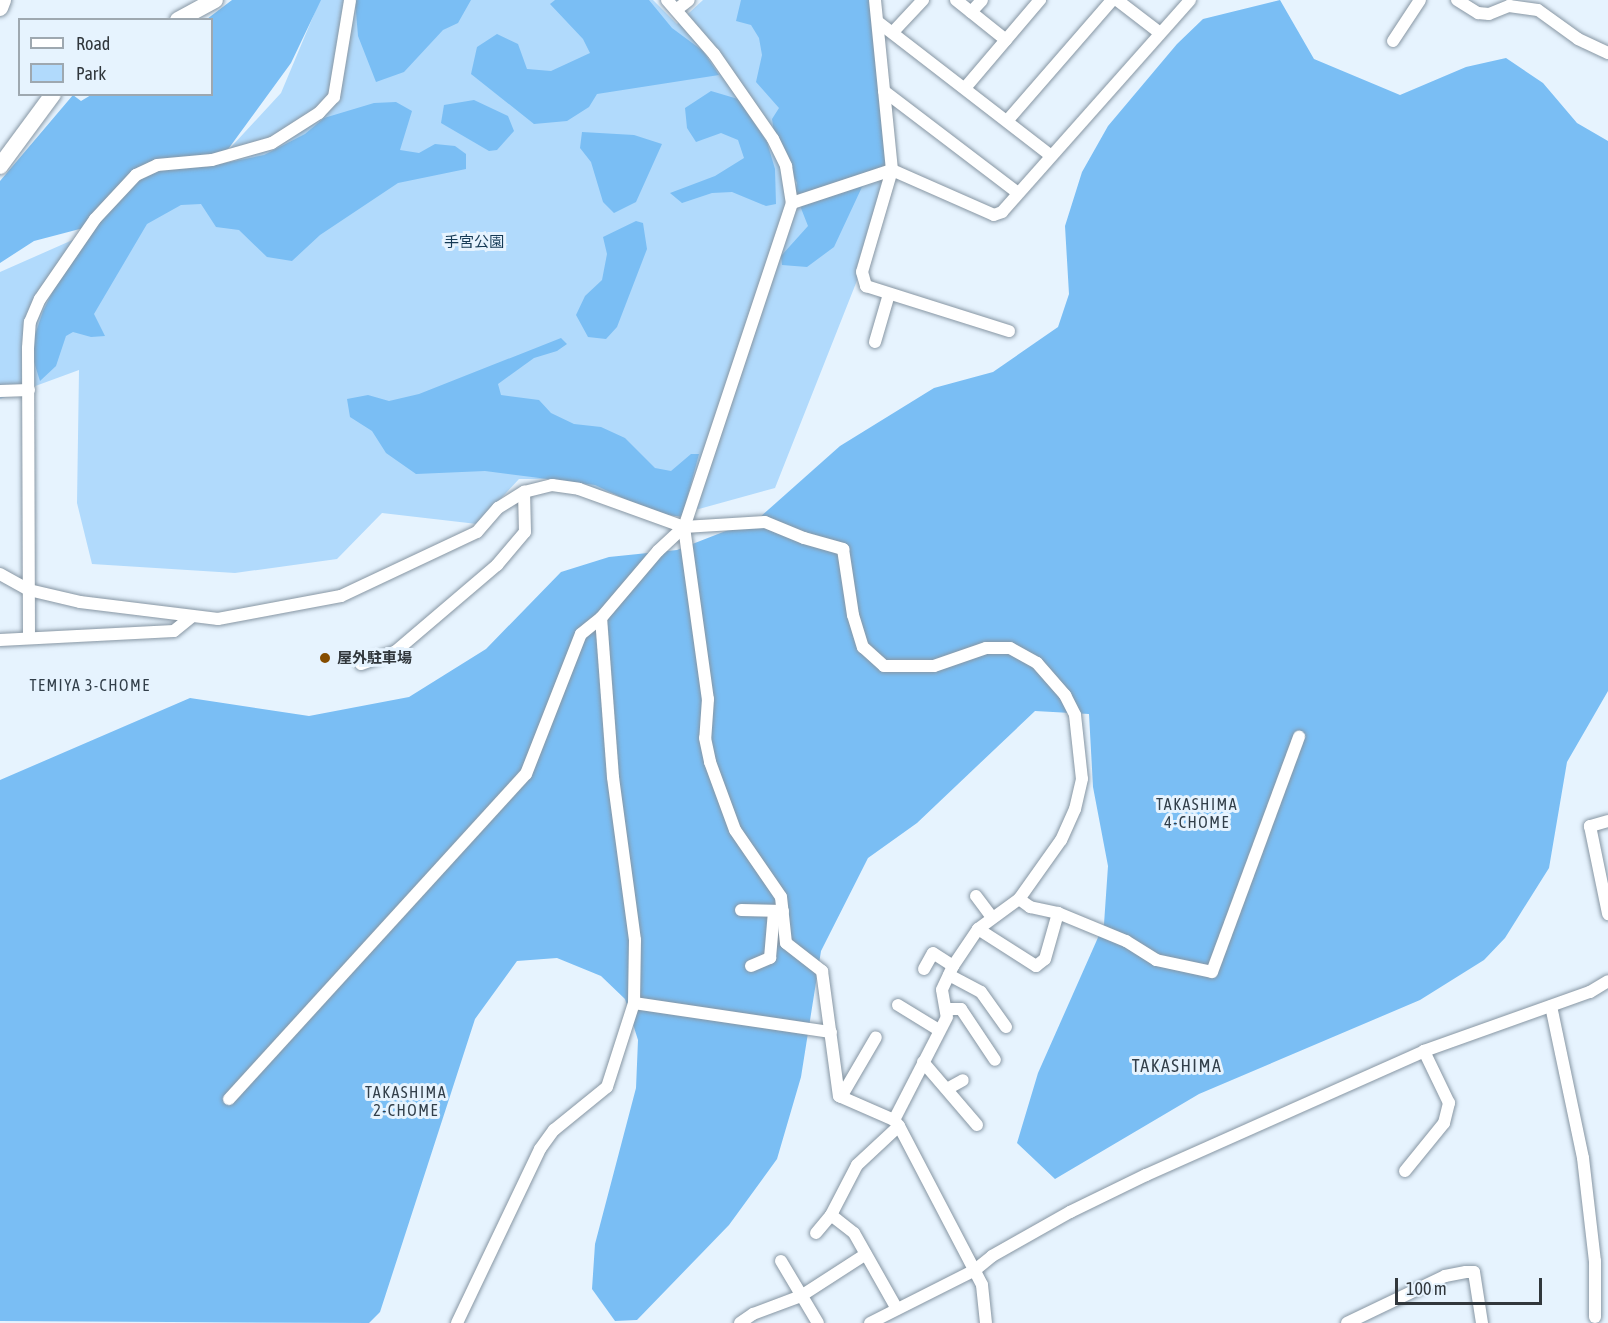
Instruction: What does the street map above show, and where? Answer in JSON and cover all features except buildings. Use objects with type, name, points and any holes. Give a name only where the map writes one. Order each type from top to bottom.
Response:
[{"type":"main road","points":[[0,8],[3,0]]},
{"type":"main road","points":[[182,18],[215,0]]},
{"type":"main road","points":[[0,166],[52,96]]},
{"type":"street","points":[[29,636],[30,322],[40,299],[95,219],[136,175],[157,165],[240,154],[272,143],[319,113],[334,97],[350,0]]},
{"type":"street","points":[[667,0],[714,54],[773,139],[786,166],[792,203],[684,527],[708,699],[705,738],[710,762],[735,830],[781,897],[770,958],[751,966]]},
{"type":"street","points":[[676,10],[688,0]]},
{"type":"street","points":[[874,0],[892,170],[862,272],[866,286],[1009,332]]},
{"type":"street","points":[[893,32],[923,0]]},
{"type":"street","points":[[956,0],[1006,40]]},
{"type":"street","points":[[971,12],[982,0]]},
{"type":"street","points":[[965,88],[1040,0]]},
{"type":"street","points":[[1007,121],[1112,0]]},
{"type":"street","points":[[1117,0],[1160,33]]},
{"type":"street","points":[[792,203],[892,170],[994,215],[1018,193],[1190,0]]},
{"type":"street","points":[[1393,41],[1420,0]]},
{"type":"street","points":[[1457,0],[1478,13],[1489,14],[1509,6],[1538,10],[1578,39],[1608,53]]},
{"type":"street","points":[[878,22],[1050,155]]},
{"type":"street","points":[[884,91],[1018,193]]},
{"type":"street","points":[[875,342],[889,294]]},
{"type":"street","points":[[0,391],[29,390]]},
{"type":"street","points":[[0,574],[29,590],[80,602],[190,618],[218,619],[341,596],[477,532],[498,508],[524,492],[552,485],[579,489],[684,527],[759,521],[843,549],[853,615],[863,647],[884,666],[934,666],[986,648],[1010,648],[1037,663],[1052,677],[1075,715],[1082,779],[1075,809],[1061,840],[1019,899],[978,929],[951,970],[942,990],[947,1009],[897,1123],[857,1165],[831,1215],[816,1233]]},
{"type":"street","points":[[361,664],[396,651],[497,565],[525,532],[524,492]]},
{"type":"street","points":[[228,1099],[526,774],[581,634],[601,618],[658,551],[684,527]]},
{"type":"street","points":[[0,640],[29,636],[174,631],[190,618]]},
{"type":"street","points":[[457,1323],[540,1149],[554,1130],[607,1087],[634,1003],[635,940],[613,777],[601,618]]},
{"type":"street","points":[[1019,899],[1030,907],[1058,913],[1126,941],[1156,960],[1212,972],[1299,737]]},
{"type":"street","points":[[1608,821],[1590,825],[1604,881],[1608,914]]},
{"type":"street","points":[[976,896],[992,917]]},
{"type":"street","points":[[741,910],[779,911]]},
{"type":"street","points":[[779,911],[786,943],[822,971],[835,1081],[841,1098],[897,1123],[982,1285],[986,1323]]},
{"type":"street","points":[[978,929],[1036,966],[1045,959],[1058,913]]},
{"type":"street","points":[[924,969],[933,953],[951,970],[981,992],[1005,1028]]},
{"type":"street","points":[[870,1323],[975,1270],[1028,1234],[1146,1175],[1424,1051],[1551,1006],[1608,981]]},
{"type":"street","points":[[634,1003],[831,1032]]},
{"type":"street","points":[[898,1005],[939,1029]]},
{"type":"street","points":[[1551,1006],[1583,1158],[1595,1261],[1595,1317]]},
{"type":"street","points":[[947,1009],[961,1009],[995,1060]]},
{"type":"street","points":[[841,1098],[876,1037]]},
{"type":"street","points":[[1405,1171],[1444,1123],[1449,1103],[1424,1051]]},
{"type":"street","points":[[923,1062],[977,1125]]},
{"type":"street","points":[[947,1089],[963,1080]]},
{"type":"street","points":[[831,1215],[854,1233],[897,1310]]},
{"type":"street","points":[[740,1323],[801,1296],[866,1254]]},
{"type":"street","points":[[781,1261],[818,1323]]},
{"type":"street","points":[[1348,1323],[1445,1276],[1474,1272],[1482,1323]]},
{"type":"green space","name":"手宮公園","points":[[320,0],[653,0],[677,24],[703,0],[864,0],[886,165],[858,278],[775,488],[688,512],[554,479],[519,479],[477,524],[382,513],[337,559],[235,573],[92,564],[77,503],[79,370],[0,399],[0,272],[195,186],[281,93]]},
{"type":"shaded area","points":[[232,0],[321,0],[291,63],[229,148],[205,167],[264,155],[305,134],[324,118],[374,103],[396,102],[412,111],[400,150],[419,153],[435,144],[455,146],[466,154],[466,169],[398,183],[320,235],[292,261],[267,257],[239,230],[216,227],[201,204],[181,205],[147,224],[94,314],[105,336],[91,337],[73,332],[66,336],[56,366],[40,381],[33,359],[34,338],[43,311],[60,277],[95,225],[34,241],[0,263],[0,181],[72,96],[81,101],[89,96],[213,96],[213,18],[208,18]]},
{"type":"shaded area","points":[[355,0],[471,0],[458,23],[443,30],[404,72],[376,82],[358,36]]},
{"type":"shaded area","points":[[555,0],[649,0],[672,28],[703,51],[719,75],[597,94],[589,107],[567,121],[534,124],[471,74],[477,47],[497,34],[518,44],[527,69],[551,71],[590,53],[583,39],[550,4]]},
{"type":"shaded area","points":[[741,0],[871,0],[887,169],[862,187],[834,247],[807,267],[782,265],[781,256],[808,226],[795,193],[797,183],[774,132],[772,119],[779,108],[756,82],[762,55],[759,38],[751,25],[736,21]]},
{"type":"shaded area","points":[[1280,0],[1314,59],[1400,95],[1466,67],[1506,58],[1543,83],[1577,123],[1608,141],[1608,691],[1567,762],[1549,868],[1505,938],[1484,960],[1420,1000],[1199,1094],[1055,1179],[1017,1143],[1038,1073],[1104,924],[1108,866],[1093,787],[1089,714],[1035,711],[917,823],[868,858],[821,951],[801,1077],[777,1159],[729,1225],[637,1320],[615,1321],[592,1289],[595,1244],[636,1088],[638,1040],[625,999],[601,976],[557,958],[517,961],[475,1019],[380,1312],[369,1323],[0,1321],[0,780],[190,698],[309,716],[409,697],[486,649],[561,572],[609,557],[677,550],[759,518],[840,446],[934,388],[993,372],[1058,327],[1069,294],[1065,226],[1082,172],[1108,126],[1177,44],[1203,19]]},
{"type":"shaded area","points":[[711,91],[738,99],[767,142],[775,169],[776,204],[766,206],[732,192],[712,193],[682,203],[670,193],[715,176],[744,158],[738,140],[721,133],[696,142],[687,128],[685,108]]},
{"type":"shaded area","points":[[474,100],[508,116],[514,131],[497,150],[489,151],[441,123],[444,105]]},
{"type":"shaded area","points":[[582,132],[634,135],[662,144],[636,202],[614,213],[603,202],[591,162],[580,148]]},
{"type":"shaded area","points":[[636,221],[643,223],[647,249],[617,327],[606,339],[588,337],[576,315],[585,296],[602,280],[607,254],[603,237]]},
{"type":"shaded area","points":[[561,338],[567,344],[557,351],[534,358],[498,384],[501,395],[539,400],[551,413],[574,424],[601,427],[625,438],[655,468],[671,471],[691,454],[699,454],[682,517],[654,513],[595,485],[485,471],[416,474],[386,453],[372,431],[350,417],[347,399],[368,395],[389,401],[419,394]]},
{"type":"place","name":"屋外駐車場","points":[[325,658]]},
{"type":"district","name":"TEMIYA 3-CHOME","points":[[90,685]]},
{"type":"district","name":"TAKASHIMA 4-CHOME","points":[[1197,813]]},
{"type":"district","name":"TAKASHIMA","points":[[1177,1066]]},
{"type":"district","name":"TAKASHIMA 2-CHOME","points":[[406,1101]]}]
